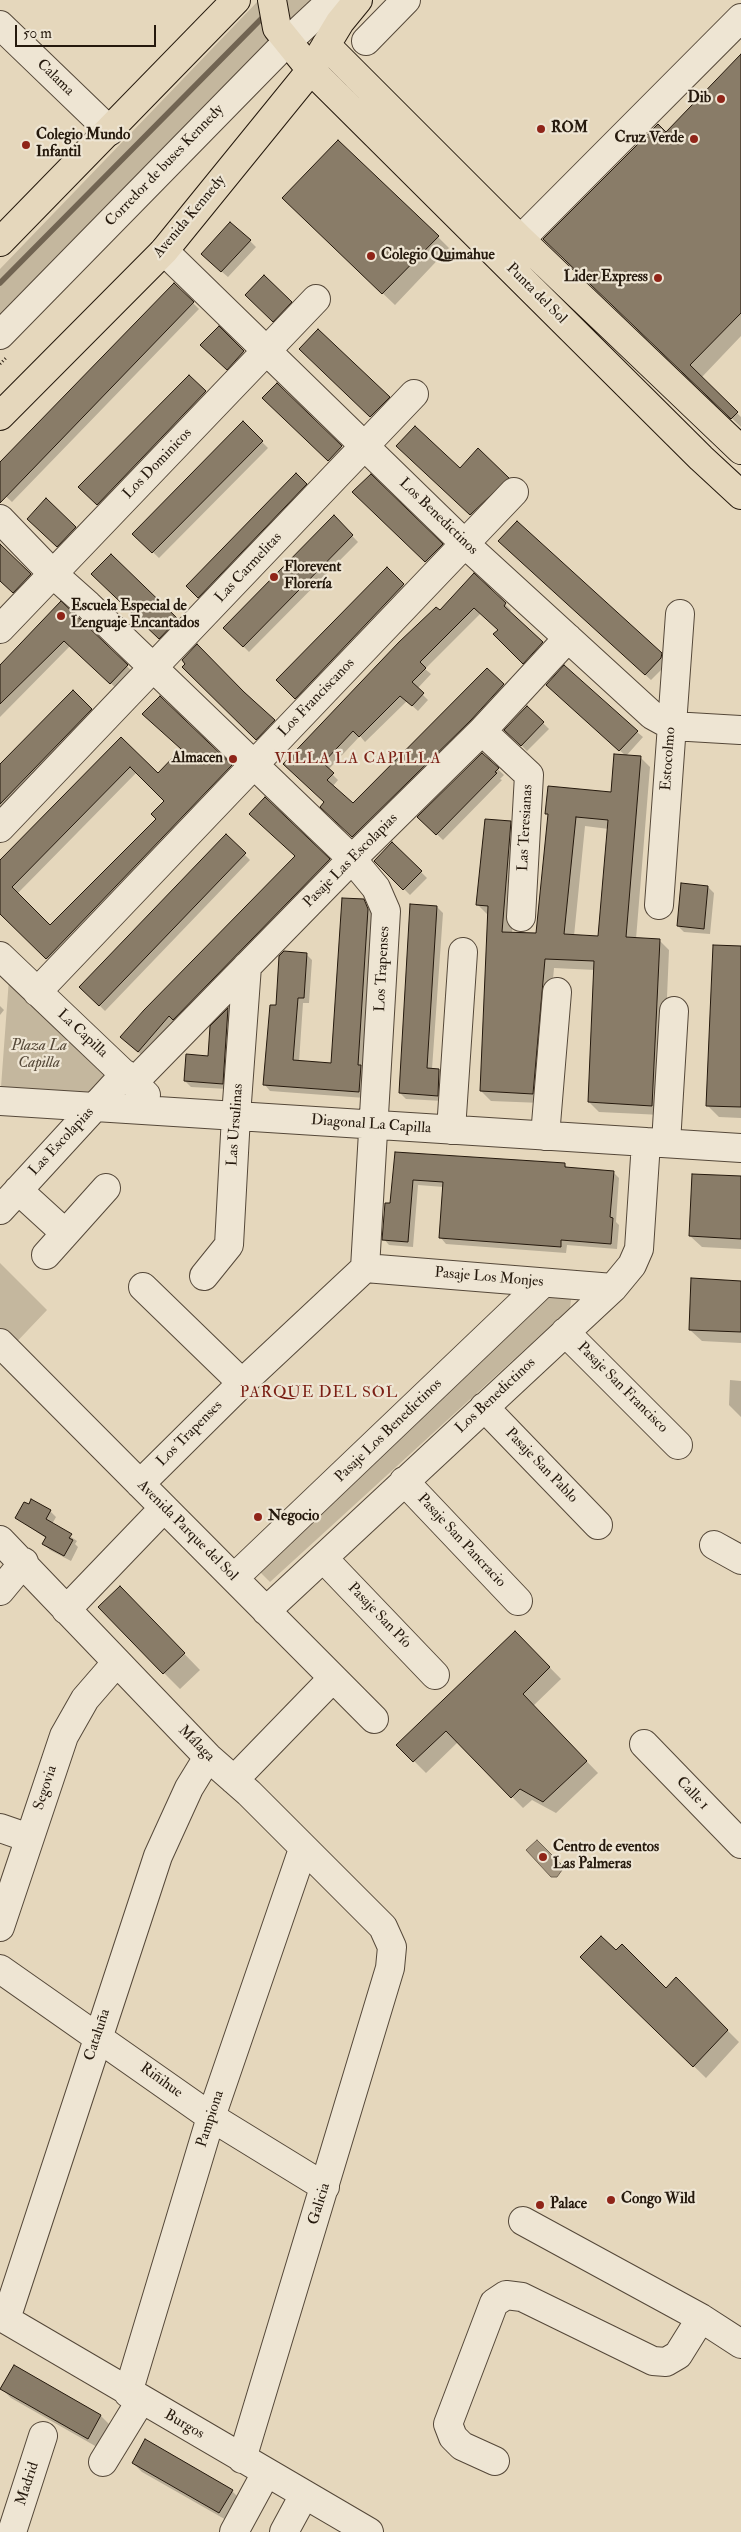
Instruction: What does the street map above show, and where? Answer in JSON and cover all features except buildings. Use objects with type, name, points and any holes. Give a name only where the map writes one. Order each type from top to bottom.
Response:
[{"type":"main road","points":[[0,242],[236,0]]},
{"type":"main road","name":"Punta del Sol","points":[[272,0],[277,28],[311,70],[701,458],[741,495]]},
{"type":"main road","name":"Avenida Kennedy","points":[[0,416],[164,251],[311,70],[340,22],[358,0]]},
{"type":"main road","name":"Punta del Sol","points":[[326,45],[520,239],[734,443]]},
{"type":"main road","points":[[701,458],[734,443]]},
{"type":"street","name":"Corredor de buses Kennedy","points":[[0,334],[287,42],[332,0]]},
{"type":"street","points":[[366,41],[406,0]]},
{"type":"street","points":[[501,259],[741,18]]},
{"type":"street","name":"Calama","points":[[0,25],[110,131]]},
{"type":"street","name":"Los Benedictinos","points":[[164,251],[465,544],[652,715],[672,726],[740,730]]},
{"type":"street","name":"Los Dominicos","points":[[0,629],[316,299]]},
{"type":"street","name":"Las Carmelitas","points":[[0,828],[414,394]]},
{"type":"street","name":"Los Franciscanos","points":[[37,992],[514,492]]},
{"type":"street","name":"Los Trapenses","points":[[0,519],[52,573],[154,668],[352,859],[376,888],[386,911],[365,1268],[242,1383],[140,1484]]},
{"type":"street","name":"Estocolmo","points":[[659,904],[680,614]]},
{"type":"street","name":"Pasaje Las Escolapias","points":[[129,1079],[248,966],[352,859],[482,731],[568,638]]},
{"type":"street","name":"Las Teresianas","points":[[482,731],[529,775],[521,917]]},
{"type":"street","points":[[451,1130],[463,952]]},
{"type":"street","name":"La Capilla","points":[[0,956],[164,1111]]},
{"type":"street","name":"Las Ursulinas","points":[[204,1276],[229,1245],[236,1116],[248,966]]},
{"type":"street","points":[[546,1136],[557,992]]},
{"type":"street","name":"Los Benedictinos","points":[[266,1610],[612,1288],[632,1265],[639,1248],[674,1011]]},
{"type":"street","name":"Las Escolapias","points":[[0,1210],[95,1107],[129,1079]]},
{"type":"street","name":"Diagonal La Capilla","points":[[0,1101],[741,1148]]},
{"type":"street","points":[[46,1255],[106,1188]]},
{"type":"street","points":[[18,1190],[65,1233]]},
{"type":"street","name":"Pasaje Los Monjes","points":[[365,1268],[543,1284],[612,1288]]},
{"type":"street","name":"Pasaje Los Benedictinos","points":[[234,1578],[543,1284]]},
{"type":"street","points":[[143,1287],[242,1383]]},
{"type":"street","name":"Pasaje San Francisco","points":[[565,1332],[678,1445]]},
{"type":"street","name":"Avenida Parque del Sol","points":[[0,1343],[374,1719]]},
{"type":"street","name":"Pasaje San Pablo","points":[[484,1407],[598,1525]]},
{"type":"street","name":"Pasaje San Pancracio","points":[[404,1482],[518,1601]]},
{"type":"street","points":[[66,1610],[164,1508]]},
{"type":"street","name":"Málaga","points":[[0,1540],[24,1562],[66,1610],[208,1757],[234,1780],[383,1927],[392,1947]]},
{"type":"street","points":[[714,1545],[741,1560]]},
{"type":"street","name":"Pasaje San Pío","points":[[323,1558],[435,1675]]},
{"type":"street","points":[[0,1591],[24,1562]]},
{"type":"street","name":"Segovia","points":[[0,1927],[64,1736],[85,1699],[117,1662]]},
{"type":"street","points":[[234,1780],[333,1678]]},
{"type":"street","name":"Calle 1","points":[[644,1744],[741,1844]]},
{"type":"street","name":"Cataluña","points":[[3,2318],[158,1856],[189,1788],[208,1757]]},
{"type":"street","points":[[0,1828],[29,1838]]},
{"type":"street","name":"Pampiona","points":[[103,2462],[134,2396],[211,2117],[303,1849]]},
{"type":"street","name":"Galicia","points":[[242,2459],[326,2187],[390,1968],[392,1947]]},
{"type":"street","name":"Riñihue","points":[[0,1969],[98,2035],[211,2117],[326,2187]]},
{"type":"street","points":[[523,2221],[701,2318],[741,2344]]},
{"type":"street","points":[[495,2461],[462,2446],[452,2437],[448,2424],[494,2303],[506,2295],[522,2297],[653,2362],[666,2362],[678,2356],[701,2318]]},
{"type":"street","name":"Burgos","points":[[3,2318],[369,2532]]},
{"type":"street","name":"Madrid","points":[[12,2532],[43,2436]]},
{"type":"street","points":[[234,2532],[266,2473]]},
{"type":"street","points":[[284,2532],[304,2495]]},
{"type":"green space","points":[[259,0],[316,0],[0,323],[0,269]]},
{"type":"green space","name":"Plaza La Capilla","points":[[9,979],[107,1070],[99,1089],[80,1096],[1,1087]]},
{"type":"green space","points":[[0,1263],[47,1310],[8,1351],[0,1343]]},
{"type":"green space","points":[[548,1290],[572,1292],[570,1308],[270,1582],[254,1566]]},
{"type":"shaded area","name":"Centro de eventos Las Palmeras","points":[[537,1840],[561,1864],[562,1870],[557,1877],[551,1877],[526,1850]]},
{"type":"waterway","points":[[0,283],[266,14]]},
{"type":"place","name":"Dib","points":[[721,99]]},
{"type":"place","name":"ROM","points":[[541,129]]},
{"type":"place","name":"Cruz Verde","points":[[694,139]]},
{"type":"place","name":"Colegio Mundo Infantil","points":[[26,145]]},
{"type":"place","name":"Colegio Quimahue","points":[[371,256]]},
{"type":"place","name":"Lider Express","points":[[658,278]]},
{"type":"place","name":"Florevent Florería","points":[[274,577]]},
{"type":"place","name":"Escuela Especial de Lenguaje Encantados","points":[[61,616]]},
{"type":"place","name":"Almacen","points":[[233,759]]},
{"type":"place","name":"Negocio","points":[[258,1517]]},
{"type":"place","name":"Centro de eventos Las Palmeras","points":[[543,1857]]},
{"type":"place","name":"Congo Wild","points":[[611,2200]]},
{"type":"place","name":"Palace","points":[[540,2205]]},
{"type":"district","name":"VILLA LA CAPILLA","points":[[358,760]]},
{"type":"district","name":"PARQUE DEL SOL","points":[[319,1394]]}]
